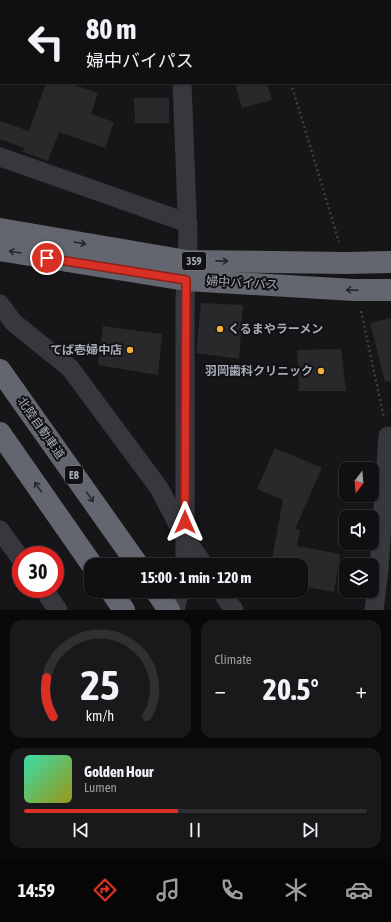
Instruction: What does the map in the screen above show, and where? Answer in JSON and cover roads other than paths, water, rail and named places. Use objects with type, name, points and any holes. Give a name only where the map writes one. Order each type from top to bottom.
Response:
[{"type":"highway","name":"婦中バイパス","points":[[0,229],[187,270],[391,262]]},
{"type":"highway","name":"婦中バイパス","points":[[0,250],[354,290],[391,290]]},
{"type":"highway","name":"北陸自動車道","points":[[5,378],[133,558]]},
{"type":"highway","points":[[0,433],[87,558]]},
{"type":"highway","points":[[116,598],[124,610]]},
{"type":"highway","points":[[161,598],[169,610]]},
{"type":"street","points":[[182,84],[188,223],[185,558]]},
{"type":"street","points":[[0,157],[188,223]]},
{"type":"street","points":[[0,304],[13,322],[70,368],[159,488],[185,538],[199,558]]},
{"type":"street","points":[[374,610],[385,572],[388,436],[391,437]]},
{"type":"street","points":[[0,530],[12,547]]},
{"type":"street","points":[[49,598],[58,610]]},
{"type":"street","points":[[175,610],[178,598]]},
{"type":"street","points":[[226,598],[234,610]]},
{"type":"place","name":"くるまやラーメン","points":[[220,329]]},
{"type":"place","name":"てば壱婦中店","points":[[130,350]]},
{"type":"place","name":"羽岡歯科クリニック","points":[[321,371]]}]
